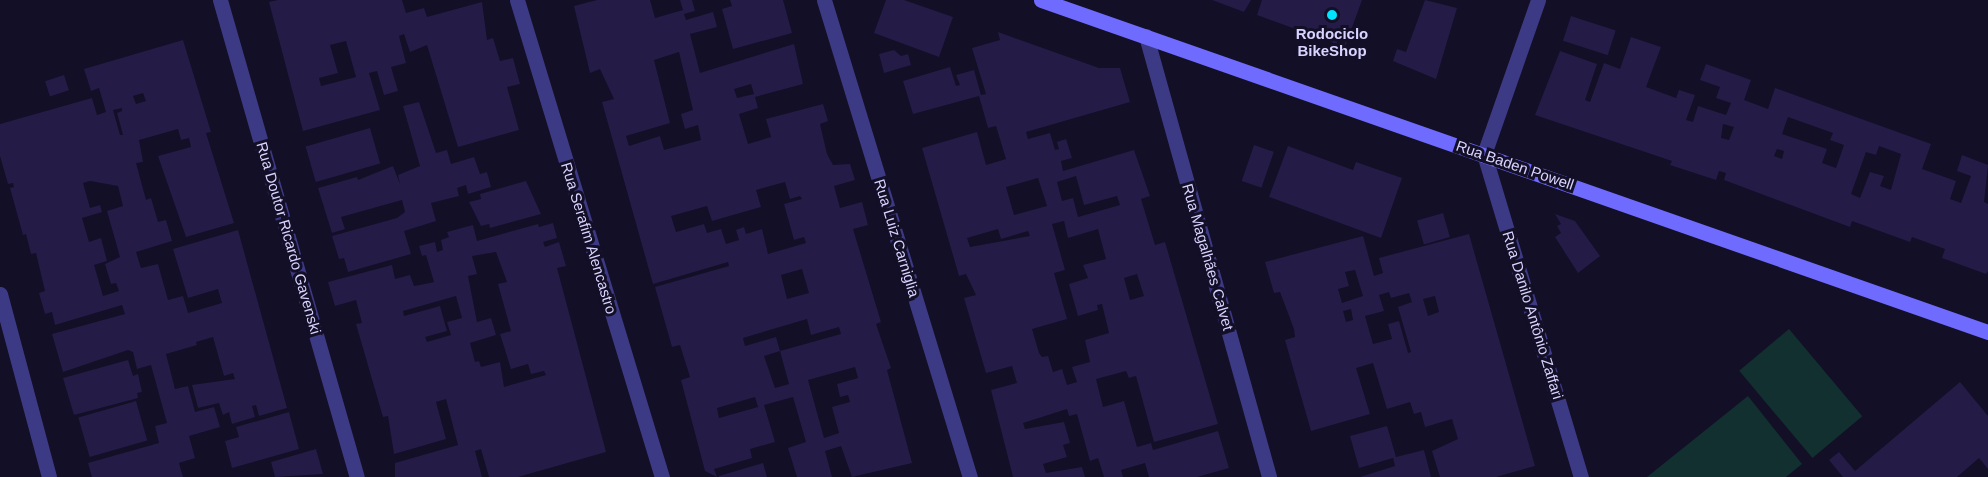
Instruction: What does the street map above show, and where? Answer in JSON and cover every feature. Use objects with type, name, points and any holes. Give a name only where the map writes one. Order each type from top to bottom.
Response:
[{"type":"street","name":"Rua Doutor Ricardo Gavenski","points":[[220,0],[357,477]]},
{"type":"street","name":"Rua Serafim Alencastro","points":[[517,0],[662,477]]},
{"type":"street","name":"Rua Luiz Carniglia","points":[[825,0],[970,477]]},
{"type":"street","name":"Rua Baden Powell","points":[[1041,0],[1988,332]]},
{"type":"street","points":[[1484,154],[1538,0]]},
{"type":"street","name":"Rua Magalhães Calvet","points":[[1146,36],[1269,477]]},
{"type":"street","name":"Rua Danilo Antônio Zaffari","points":[[1484,154],[1581,477]]},
{"type":"street","points":[[0,294],[49,477]]},
{"type":"green space","points":[[1789,329],[1862,416],[1812,458],[1739,371]]},
{"type":"green space","points":[[1748,396],[1802,464],[1786,477],[1647,477]]},
{"type":"building","points":[[278,0],[402,0],[406,13],[424,8],[427,17],[482,2],[487,40],[493,38],[500,61],[513,58],[520,84],[507,87],[519,130],[458,147],[427,45],[410,52],[404,34],[399,36],[406,63],[391,67],[398,91],[384,95],[377,71],[369,73],[380,110],[303,131],[269,2]],"holes":[[[346,41],[356,77],[321,86],[319,78],[338,73],[330,45]]]},
{"type":"building","points":[[597,0],[650,0],[655,18],[683,10],[680,0],[692,0],[695,11],[684,14],[686,20],[713,12],[717,27],[690,34],[700,73],[794,44],[803,84],[755,97],[758,108],[739,114],[748,144],[771,137],[766,119],[823,104],[828,121],[820,124],[827,154],[833,165],[850,164],[855,180],[834,186],[840,208],[862,202],[868,225],[853,229],[881,322],[876,324],[891,368],[887,370],[912,463],[852,477],[841,446],[825,451],[832,477],[797,477],[788,448],[806,442],[793,397],[764,405],[775,442],[750,449],[752,458],[714,469],[717,477],[705,471],[681,380],[690,377],[680,345],[672,347],[655,287],[729,266],[728,262],[653,284],[602,102],[614,99],[600,69],[590,73],[574,6]],"holes":[[[679,52],[693,110],[681,114],[685,129],[698,125],[701,140],[664,150],[660,136],[629,146],[626,136],[670,123],[654,60]],[[751,84],[754,94],[737,98],[734,89]],[[785,182],[790,199],[800,196],[802,199],[784,204],[794,240],[804,237],[806,243],[768,254],[762,229],[746,234],[744,227],[736,230],[739,240],[726,244],[721,229],[707,233],[704,224],[676,232],[671,216],[707,206],[712,221],[761,207],[756,190]],[[802,269],[809,293],[787,299],[781,275]],[[807,319],[811,335],[839,327],[841,334],[780,351],[776,337],[745,346],[743,338]],[[780,351],[789,384],[775,388],[764,356]],[[855,367],[858,378],[837,384],[840,397],[848,395],[850,402],[832,407],[839,433],[824,438],[808,380]],[[755,397],[758,407],[719,418],[717,408]]]},
{"type":"building","points":[[730,0],[783,0],[792,33],[733,49],[722,9],[732,6]]},
{"type":"building","points":[[886,0],[904,0],[953,17],[939,57],[874,33]]},
{"type":"building","points":[[1212,0],[1251,0],[1244,12]]},
{"type":"building","name":"Rodociclo BikeShop","points":[[1262,0],[1362,0],[1345,47],[1257,15]]},
{"type":"building","points":[[1425,0],[1457,8],[1436,79],[1393,61],[1397,49],[1406,52]]},
{"type":"building","points":[[1571,16],[1616,31],[1608,55],[1563,41]]},
{"type":"building","points":[[998,32],[1099,68],[1120,68],[1130,102],[1026,132],[1028,139],[1050,133],[1055,150],[1059,149],[1057,142],[1066,139],[1072,158],[1061,161],[1063,171],[1134,150],[1150,196],[1141,199],[1155,245],[1165,242],[1218,424],[1154,442],[1136,376],[1129,378],[1126,371],[1096,379],[1103,407],[1124,401],[1137,447],[1151,443],[1153,450],[1218,431],[1229,468],[1197,477],[1149,477],[1145,463],[1121,470],[1123,477],[1104,477],[1098,458],[1090,461],[1077,414],[1069,416],[1067,409],[1023,423],[1025,429],[1064,422],[1070,443],[1063,445],[1067,457],[1043,464],[1046,473],[1082,467],[1085,477],[1013,477],[991,390],[1017,383],[1012,366],[986,373],[964,298],[976,295],[966,274],[959,276],[922,148],[977,132],[986,165],[1006,159],[996,126],[988,128],[979,96],[913,114],[903,81],[950,67],[956,86],[960,85],[956,75],[974,70],[981,95],[986,94],[972,48],[1000,40]],"holes":[[[1076,176],[1084,205],[1117,196],[1120,205],[1078,217],[1073,198],[1062,201],[1057,182]],[[1038,178],[1047,206],[1014,215],[1006,187]],[[1064,221],[1068,238],[1098,229],[1106,259],[1083,265],[1088,278],[1069,284],[1078,316],[1098,310],[1097,305],[1102,304],[1109,333],[1085,340],[1090,362],[1072,367],[1077,382],[1067,385],[1062,369],[1053,372],[1048,356],[1042,357],[1039,353],[1032,329],[1067,319],[1054,273],[1065,270],[1052,224]],[[998,229],[1001,239],[1028,231],[1030,236],[970,247],[967,238]],[[1137,274],[1144,296],[1130,300],[1124,278]]]},
{"type":"building","points":[[1631,37],[1661,47],[1646,87],[1676,98],[1679,90],[1695,95],[1686,120],[1693,122],[1698,106],[1726,115],[1731,103],[1716,98],[1720,87],[1700,80],[1706,64],[1751,80],[1744,100],[1768,109],[1775,88],[1931,144],[1922,169],[1956,181],[1950,199],[1961,203],[1971,176],[1957,171],[1962,155],[1988,165],[1984,202],[1988,204],[1988,271],[1986,274],[1942,258],[1945,249],[1912,237],[1910,242],[1852,221],[1850,227],[1724,180],[1726,173],[1719,171],[1716,180],[1670,165],[1672,161],[1535,115],[1560,51],[1597,64],[1585,100],[1590,102],[1604,63],[1620,69]],"holes":[[[1788,117],[1833,133],[1830,140],[1844,145],[1836,168],[1822,163],[1827,149],[1782,134]],[[1723,124],[1734,127],[1729,140],[1721,138]],[[1879,146],[1901,154],[1891,190],[1880,186],[1884,176],[1870,172],[1860,198],[1851,194],[1866,152],[1876,155]],[[1777,149],[1784,151],[1782,159],[1774,156]]]},
{"type":"building","points":[[183,40],[211,132],[206,133],[234,223],[186,237],[158,156],[191,147],[189,138],[181,140],[178,129],[139,140],[143,162],[136,163],[146,200],[151,198],[158,222],[166,220],[172,241],[136,252],[141,268],[158,264],[168,300],[183,296],[188,313],[222,303],[218,289],[188,298],[173,249],[238,230],[287,408],[259,416],[256,405],[252,406],[255,417],[232,424],[229,412],[223,415],[219,403],[198,408],[192,385],[235,379],[233,373],[224,376],[213,337],[196,342],[197,345],[166,354],[175,389],[188,386],[195,412],[214,407],[220,427],[189,436],[195,458],[179,463],[183,477],[92,477],[88,463],[159,443],[155,426],[167,423],[151,365],[137,369],[133,352],[128,350],[63,372],[52,334],[125,314],[122,305],[55,325],[52,312],[45,314],[39,293],[45,291],[36,253],[31,254],[26,234],[23,235],[10,188],[14,187],[13,183],[8,184],[0,156],[0,124],[92,98],[97,115],[106,112],[99,88],[91,91],[84,69]],"holes":[[[143,93],[146,101],[136,104],[133,96]],[[122,108],[122,111],[117,113],[123,135],[120,135],[113,110]],[[90,181],[118,186],[123,206],[107,211],[120,257],[105,264],[111,284],[116,283],[119,291],[103,296],[94,265],[107,261],[101,238],[89,242],[82,218],[102,212],[100,205],[90,208],[83,183]]]},
{"type":"building","points":[[894,50],[901,56],[908,54],[911,65],[884,73],[879,54]]},
{"type":"building","points":[[64,75],[69,90],[50,96],[45,81]]},
{"type":"building","points":[[419,102],[436,153],[447,150],[451,164],[474,157],[480,174],[487,172],[491,187],[468,194],[466,185],[457,188],[459,196],[431,203],[436,221],[404,231],[411,254],[348,272],[344,258],[339,259],[332,236],[397,218],[405,212],[402,200],[341,217],[345,229],[332,233],[318,188],[357,177],[358,180],[393,166],[400,184],[398,175],[420,166],[403,106]]},
{"type":"building","points":[[370,128],[380,164],[316,182],[306,146]]},
{"type":"building","points":[[1254,145],[1274,152],[1261,188],[1242,181]]},
{"type":"building","points":[[1288,146],[1353,170],[1356,162],[1402,178],[1381,238],[1269,197]]},
{"type":"building","points":[[526,181],[541,214],[490,228],[489,224],[481,226],[469,202],[481,199],[480,194]]},
{"type":"building","points":[[1443,213],[1450,237],[1424,244],[1417,220]]},
{"type":"building","points":[[1555,214],[1575,221],[1600,256],[1578,273],[1555,237],[1561,233],[1557,226],[1561,224]]},
{"type":"building","points":[[553,223],[557,238],[543,242],[545,247],[559,242],[566,266],[557,268],[606,452],[518,477],[489,477],[481,449],[475,451],[482,477],[395,477],[395,463],[458,445],[446,399],[436,402],[446,439],[394,454],[388,416],[383,417],[356,324],[362,323],[356,300],[335,306],[328,282],[392,265],[395,279],[410,275],[414,286],[434,282],[426,255],[422,256],[419,246],[435,242],[437,252],[443,250],[441,240],[449,237],[447,232],[473,225],[477,241],[538,224],[539,227]],"holes":[[[496,252],[507,282],[498,284],[511,331],[500,334],[511,369],[528,364],[531,374],[544,371],[546,375],[504,387],[500,362],[481,367],[479,361],[475,362],[470,343],[496,335],[491,318],[477,322],[468,276],[477,274],[472,256]],[[456,296],[462,318],[447,322],[451,335],[427,342],[425,337],[447,331],[440,306],[404,316],[403,311]]]},
{"type":"building","points":[[1469,234],[1535,466],[1496,477],[1440,477],[1432,451],[1458,439],[1452,419],[1425,427],[1421,412],[1414,414],[1410,402],[1387,409],[1373,363],[1356,368],[1370,414],[1311,431],[1285,340],[1295,337],[1294,329],[1280,292],[1274,293],[1265,262],[1363,236],[1374,276],[1383,273],[1379,258]],"holes":[[[1355,270],[1363,296],[1342,303],[1338,289],[1349,286],[1345,272]],[[1389,292],[1391,298],[1409,293],[1412,302],[1398,307],[1411,352],[1408,353],[1399,321],[1388,324],[1392,339],[1373,344],[1365,316],[1384,311],[1379,295]],[[1435,296],[1439,312],[1428,316],[1423,299]],[[1351,309],[1353,320],[1346,322],[1343,311]]]},
{"type":"building","points":[[128,360],[133,376],[138,374],[142,392],[137,393],[138,398],[74,415],[63,378]]},
{"type":"building","points":[[1960,382],[1988,416],[1988,469],[1979,458],[1957,477],[1843,477],[1829,460],[1839,452],[1855,471]]},
{"type":"building","points":[[136,401],[147,440],[90,457],[78,418]]},
{"type":"building","points":[[289,412],[299,449],[232,468],[225,441],[239,437],[236,427]]},
{"type":"building","points":[[1387,426],[1396,457],[1424,450],[1431,477],[1360,477],[1395,466],[1393,458],[1359,468],[1350,436]]},
{"type":"building","points":[[316,449],[323,474],[275,477],[271,462]]},
{"type":"building","points":[[763,463],[767,477],[719,477],[719,476]]},
{"type":"place","name":"Rodociclo BikeShop","points":[[1332,15]]}]
